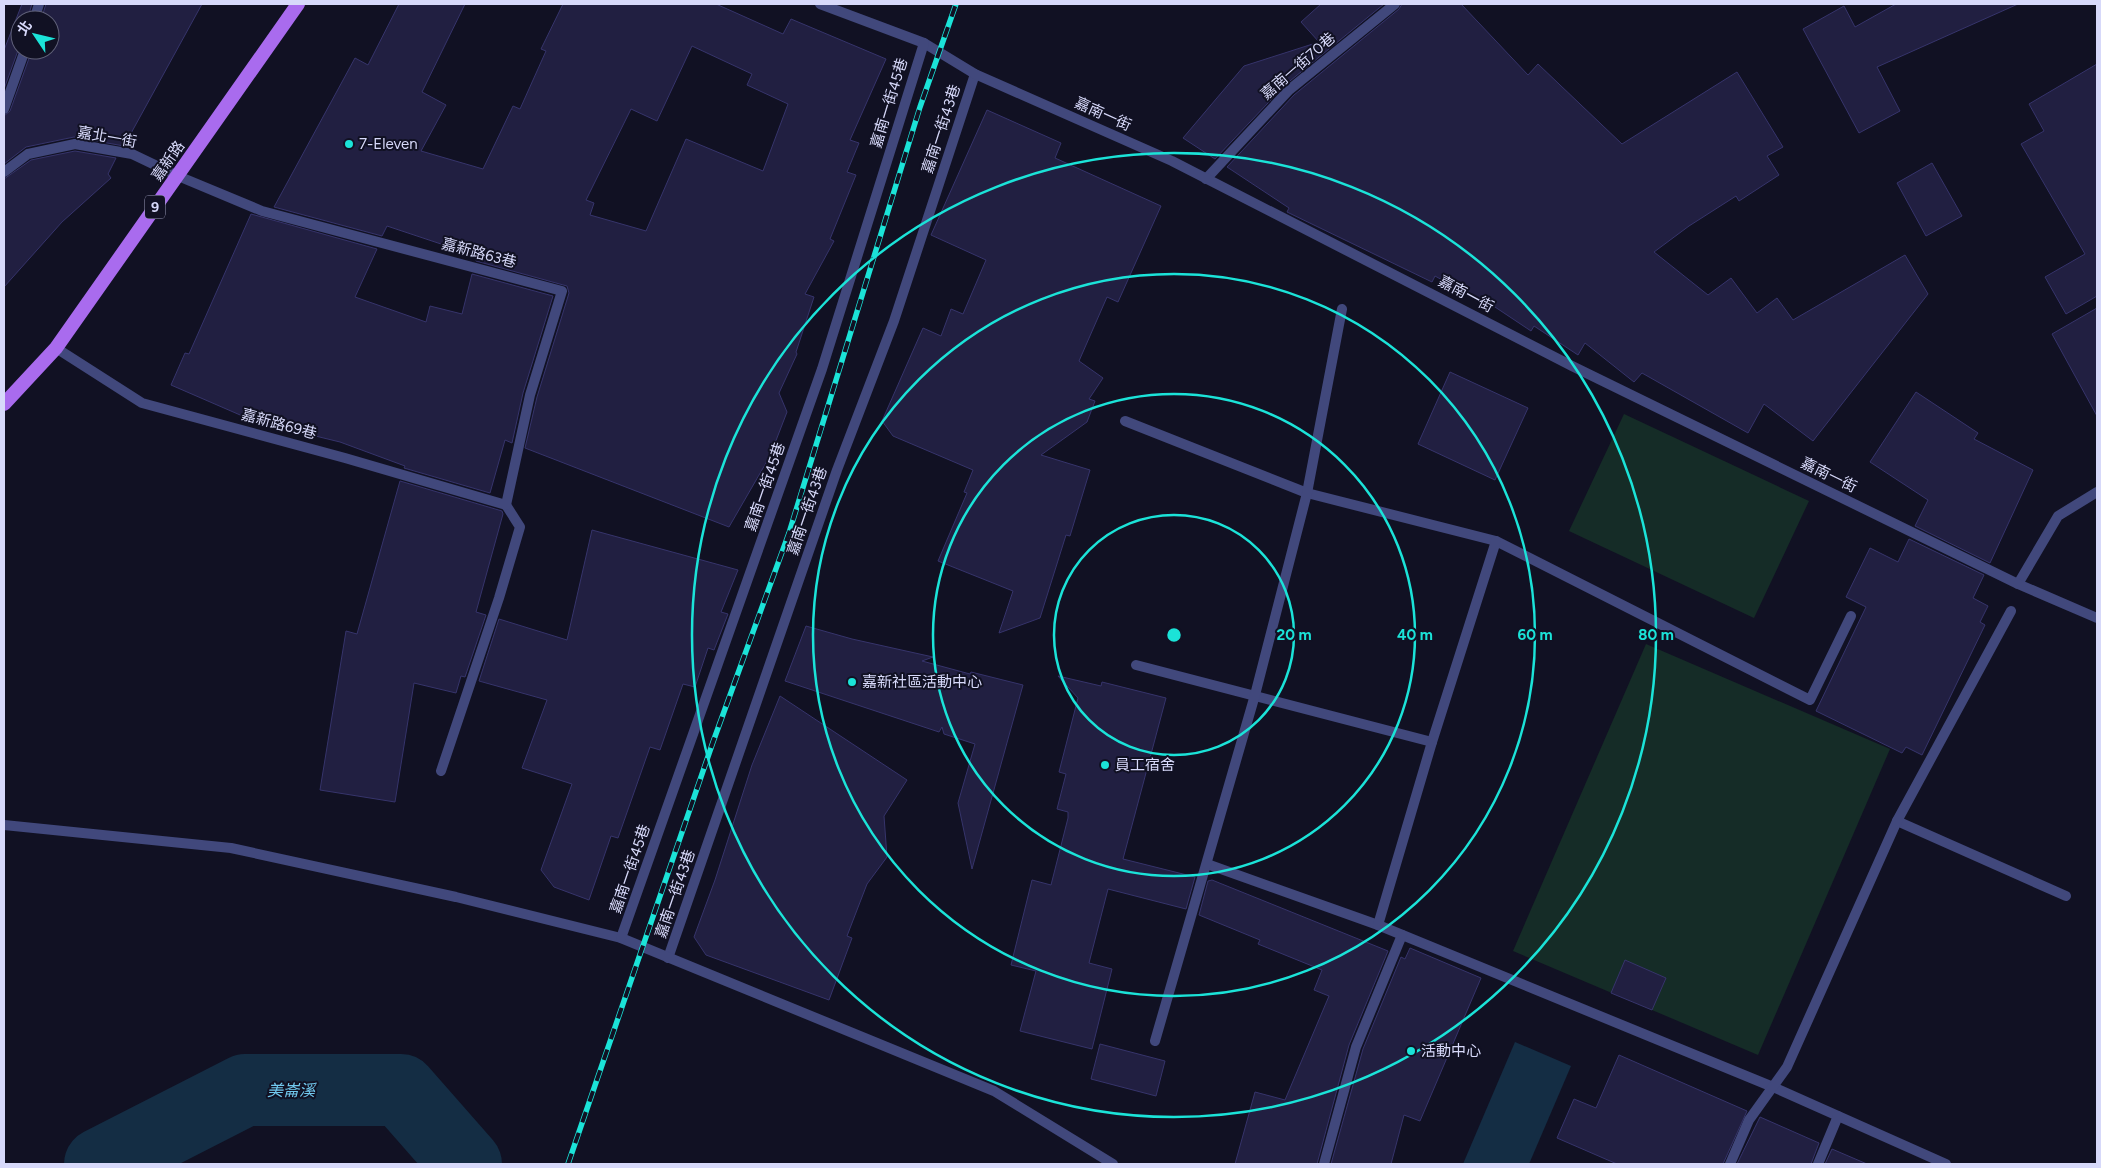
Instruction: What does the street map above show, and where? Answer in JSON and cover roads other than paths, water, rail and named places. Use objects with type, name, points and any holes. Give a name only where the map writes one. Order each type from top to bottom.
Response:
[{"type":"main road","name":"嘉新路","points":[[4,404],[56,348],[298,4]]},
{"type":"street","name":"嘉南一街","points":[[820,4],[924,43],[975,74],[1172,161],[1572,366],[2018,584],[2097,618]]},
{"type":"street","name":"嘉南一街70巷","points":[[1206,179],[1289,90],[1395,4]]},
{"type":"street","name":"嘉南一街45巷","points":[[621,938],[822,369],[924,43]]},
{"type":"street","points":[[4,109],[21,60]]},
{"type":"street","name":"嘉南一街43巷","points":[[668,958],[837,470],[894,321],[975,74]]},
{"type":"street","name":"嘉北一街","points":[[4,172],[28,154],[75,144],[132,154],[178,176]]},
{"type":"street","name":"嘉新路63巷","points":[[178,176],[262,211],[562,291],[530,395],[506,505]]},
{"type":"street","points":[[1155,1040],[1255,695],[1307,493],[1342,309]]},
{"type":"street","name":"嘉新路69巷","points":[[56,348],[142,403],[345,458],[506,505]]},
{"type":"street","points":[[1125,422],[1307,493],[1496,541],[1810,700],[1851,616]]},
{"type":"street","points":[[2018,584],[2058,516],[2097,492]]},
{"type":"street","points":[[441,771],[499,598],[520,527],[506,505]]},
{"type":"street","points":[[1378,925],[1432,742],[1496,541]]},
{"type":"street","points":[[1730,1164],[1749,1120],[1787,1067],[1897,821],[2010,611]]},
{"type":"street","points":[[1136,665],[1432,742]]},
{"type":"street","points":[[1897,821],[2066,896]]},
{"type":"street","points":[[4,825],[231,848],[456,897],[621,938],[994,1090],[1113,1164]]},
{"type":"street","points":[[1207,864],[1378,925],[1773,1087],[1946,1164]]},
{"type":"street","points":[[1324,1164],[1356,1047],[1402,935]]},
{"type":"street","points":[[1818,1164],[1838,1116]]},
{"type":"water","points":[[1515,1042],[1571,1066],[1529,1164],[1463,1164]]},
{"type":"waterway","name":"美崙溪","points":[[100,1164],[245,1090],[401,1090],[466,1164]]},
{"type":"railway","points":[[568,1164],[713,742],[789,533],[920,107],[956,4]]},
{"type":"place","name":"7-Eleven","points":[[349,144]]},
{"type":"place","name":"嘉新社區活動中心","points":[[852,682]]},
{"type":"place","name":"員工宿舍","points":[[1105,765]]},
{"type":"place","name":"活動中心","points":[[1411,1051]]}]
